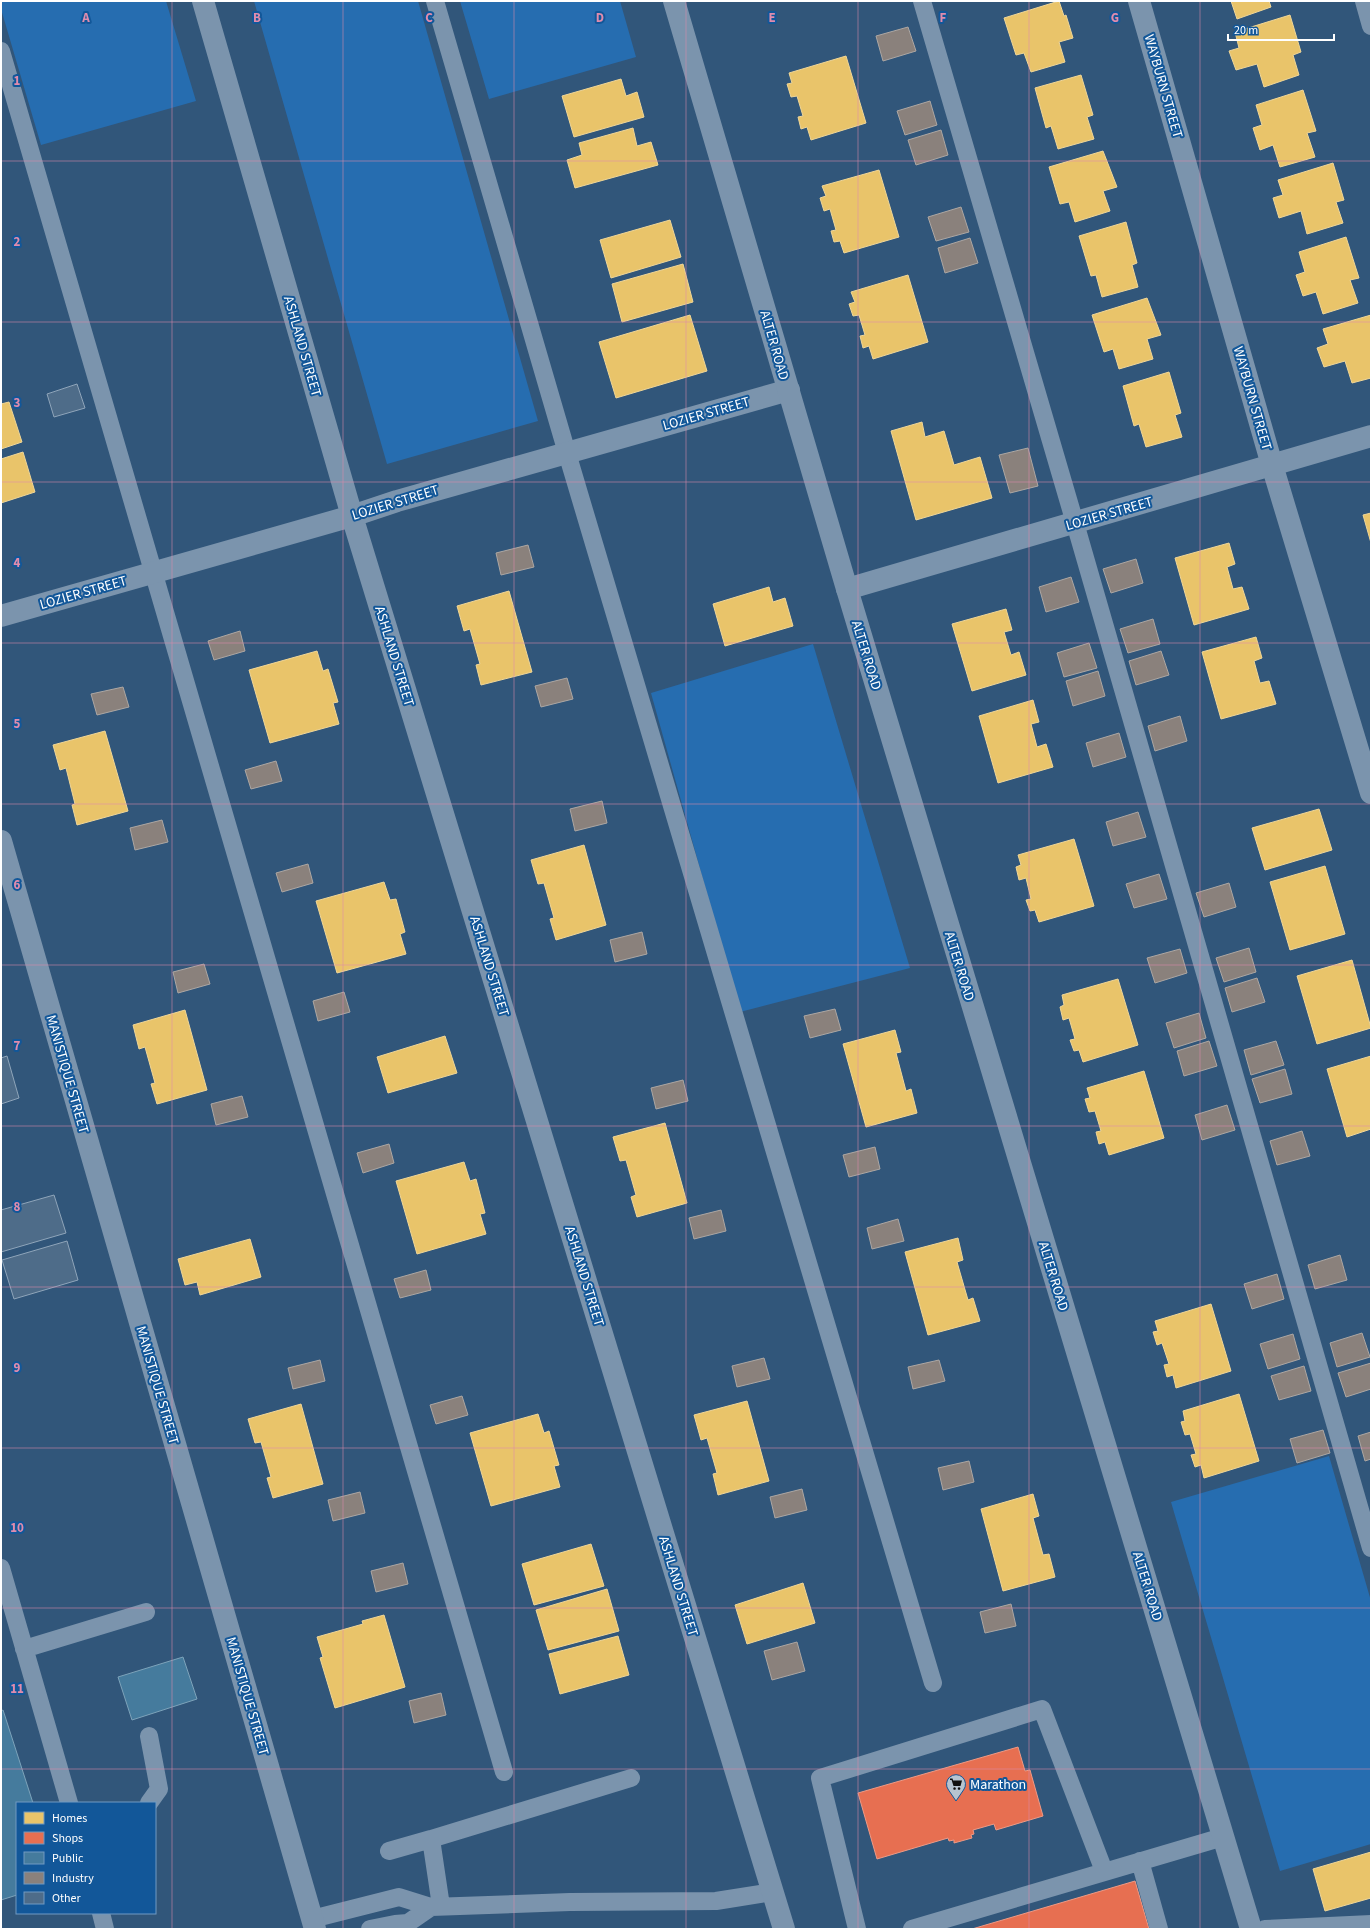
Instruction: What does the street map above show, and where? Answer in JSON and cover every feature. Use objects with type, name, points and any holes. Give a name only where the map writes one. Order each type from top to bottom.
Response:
[{"type":"street","name":"ASHLAND STREET","points":[[203,1],[352,516],[784,1929]]},
{"type":"street","name":"ALTER ROAD","points":[[674,1],[847,589],[1250,1929]]},
{"type":"street","name":"WAYBURN STREET","points":[[1139,1],[1272,465],[1371,793]]},
{"type":"street","name":"LOZIER STREET","points":[[1,616],[352,516],[397,501],[789,390]]},
{"type":"street","name":"LOZIER STREET","points":[[847,589],[1371,436]]},
{"type":"street","name":"MANISTIQUE STREET","points":[[1,841],[314,1924]]},
{"type":"lane","points":[[435,1],[567,453],[933,1682]]},
{"type":"lane","points":[[922,1],[1075,523],[1371,1548]]},
{"type":"lane","points":[[1364,1],[1371,26]]},
{"type":"lane","points":[[1,51],[504,1772]]},
{"type":"lane","points":[[1,1568],[69,1802]]},
{"type":"lane","points":[[24,1649],[146,1612]]},
{"type":"lane","points":[[857,1929],[820,1778],[1042,1709],[1104,1871]]},
{"type":"lane","points":[[149,1736],[159,1789],[150,1802]]},
{"type":"lane","points":[[389,1851],[632,1778]]},
{"type":"lane","points":[[912,1929],[1223,1837]]},
{"type":"lane","points":[[431,1839],[436,1906]]},
{"type":"lane","points":[[1140,1861],[1159,1929]]},
{"type":"lane","points":[[314,1924],[399,1897],[436,1906],[570,1902],[716,1901],[772,1892]]},
{"type":"lane","points":[[370,1929],[408,1923],[436,1906]]},
{"type":"lane","points":[[101,1914],[105,1929]]},
{"type":"lane","points":[[1266,1929],[1371,1924]]},
{"type":"shaded area","points":[[1,1],[166,1],[196,101],[41,145],[1,9]]},
{"type":"shaded area","points":[[254,1],[418,1],[538,421],[387,464]]},
{"type":"shaded area","points":[[460,1],[620,1],[636,57],[489,99]]},
{"type":"shaded area","points":[[813,644],[910,968],[740,1012],[651,693]]},
{"type":"shaded area","points":[[1329,1456],[1371,1601],[1371,1844],[1280,1871],[1171,1502]]},
{"type":"building: Homes","points":[[1059,1],[1064,16],[1066,15],[1073,38],[1059,42],[1065,62],[1031,72],[1024,53],[1016,55],[1004,18]]},
{"type":"building: Homes","points":[[1231,1],[1269,1],[1271,7],[1237,19]]},
{"type":"building: Homes","points":[[1290,15],[1301,52],[1293,55],[1299,75],[1264,87],[1257,64],[1236,70],[1229,51],[1239,48],[1235,32]]},
{"type":"building: Homes","points":[[846,56],[866,123],[811,140],[807,127],[801,129],[798,117],[803,116],[797,96],[791,97],[787,84],[792,83],[789,73]]},
{"type":"building: Homes","points":[[1081,75],[1093,115],[1087,117],[1094,139],[1058,149],[1051,126],[1046,128],[1035,88]]},
{"type":"building: Homes","points":[[621,79],[626,96],[637,92],[644,117],[574,137],[562,96]]},
{"type":"building: Homes","points":[[1303,90],[1316,131],[1307,133],[1315,157],[1280,167],[1273,145],[1260,150],[1253,128],[1262,125],[1256,105]]},
{"type":"building: Homes","points":[[633,128],[637,146],[651,142],[658,165],[575,188],[567,160],[582,155],[579,143]]},
{"type":"building: Homes","points":[[1103,151],[1117,187],[1103,191],[1110,211],[1075,222],[1069,202],[1060,204],[1049,167]]},
{"type":"building: Homes","points":[[1333,163],[1344,200],[1336,202],[1343,223],[1307,234],[1301,211],[1279,218],[1273,198],[1283,195],[1278,180]]},
{"type":"building: Homes","points":[[879,170],[899,237],[844,253],[840,241],[834,242],[831,231],[836,230],[830,209],[824,211],[820,198],[826,196],[822,186]]},
{"type":"building: Homes","points":[[670,220],[681,257],[611,278],[600,240]]},
{"type":"building: Homes","points":[[1126,222],[1137,263],[1132,265],[1138,287],[1102,297],[1096,275],[1091,276],[1079,236]]},
{"type":"building: Homes","points":[[1346,237],[1359,278],[1350,280],[1358,303],[1323,314],[1316,292],[1303,296],[1296,275],[1305,272],[1299,252]]},
{"type":"building: Homes","points":[[683,264],[693,302],[622,322],[612,284]]},
{"type":"building: Homes","points":[[908,275],[928,342],[873,359],[869,346],[863,348],[860,336],[865,335],[859,315],[853,316],[849,304],[855,302],[851,292]]},
{"type":"building: Homes","points":[[1147,298],[1161,335],[1147,339],[1153,359],[1119,369],[1113,349],[1104,352],[1092,315]]},
{"type":"building: Homes","points":[[690,315],[707,371],[616,398],[599,342]]},
{"type":"building: Homes","points":[[1371,315],[1371,378],[1352,383],[1345,361],[1324,367],[1317,348],[1328,344],[1323,329]]},
{"type":"building: Homes","points":[[1169,372],[1181,413],[1175,415],[1182,437],[1146,447],[1139,424],[1134,426],[1123,386]]},
{"type":"building: Homes","points":[[9,402],[22,442],[1,449],[1,404]]},
{"type":"building: Homes","points":[[922,422],[925,437],[944,431],[954,465],[980,457],[992,498],[916,520],[891,431]]},
{"type":"building: Homes","points":[[23,452],[35,492],[1,503],[1,459]]},
{"type":"building: Homes","points":[[1371,513],[1371,543],[1363,515]]},
{"type":"building: Homes","points":[[1229,543],[1235,564],[1227,567],[1233,589],[1242,587],[1249,609],[1194,625],[1175,558]]},
{"type":"building: Homes","points":[[769,587],[773,602],[785,598],[793,626],[725,646],[713,604]]},
{"type":"building: Homes","points":[[509,591],[532,672],[481,685],[476,665],[480,664],[470,629],[464,631],[457,606]]},
{"type":"building: Homes","points":[[1006,609],[1012,630],[1004,632],[1011,655],[1019,652],[1026,675],[972,691],[952,624]]},
{"type":"building: Homes","points":[[1256,637],[1262,658],[1254,661],[1260,683],[1269,681],[1276,704],[1221,719],[1202,652]]},
{"type":"building: Homes","points":[[317,651],[323,671],[328,669],[338,702],[333,703],[339,724],[270,743],[249,670]]},
{"type":"building: Homes","points":[[1033,700],[1039,722],[1031,724],[1037,747],[1046,744],[1053,767],[998,783],[979,716]]},
{"type":"building: Homes","points":[[105,731],[128,811],[77,825],[72,805],[75,804],[66,768],[60,770],[53,745]]},
{"type":"building: Homes","points":[[1319,809],[1332,850],[1265,870],[1252,828]]},
{"type":"building: Homes","points":[[1074,839],[1094,906],[1039,922],[1035,910],[1030,911],[1026,900],[1031,899],[1026,878],[1019,880],[1016,867],[1021,865],[1018,855]]},
{"type":"building: Homes","points":[[584,845],[606,925],[556,940],[550,919],[554,918],[544,883],[538,884],[531,860]]},
{"type":"building: Homes","points":[[1325,866],[1345,934],[1290,950],[1270,882]]},
{"type":"building: Homes","points":[[384,882],[390,900],[396,899],[405,932],[400,934],[406,954],[337,973],[316,901]]},
{"type":"building: Homes","points":[[1352,960],[1371,1028],[1317,1044],[1297,976]]},
{"type":"building: Homes","points":[[1118,979],[1138,1045],[1083,1062],[1079,1050],[1074,1051],[1070,1040],[1075,1039],[1069,1018],[1063,1020],[1060,1007],[1064,1005],[1062,995]]},
{"type":"building: Homes","points":[[185,1010],[207,1090],[157,1104],[151,1084],[155,1083],[145,1047],[139,1049],[133,1025]]},
{"type":"building: Homes","points":[[895,1030],[901,1052],[896,1053],[906,1091],[911,1089],[917,1113],[866,1127],[843,1044]]},
{"type":"building: Homes","points":[[445,1036],[457,1073],[388,1093],[377,1057]]},
{"type":"building: Homes","points":[[1371,1056],[1371,1129],[1347,1137],[1327,1069]]},
{"type":"building: Homes","points":[[1144,1071],[1164,1138],[1109,1155],[1105,1142],[1099,1144],[1096,1132],[1101,1131],[1095,1111],[1089,1112],[1085,1099],[1090,1098],[1087,1088]]},
{"type":"building: Homes","points":[[665,1123],[687,1203],[637,1217],[631,1197],[636,1195],[626,1160],[620,1161],[613,1137]]},
{"type":"building: Homes","points":[[464,1162],[470,1181],[476,1179],[485,1213],[480,1214],[486,1234],[417,1254],[396,1181]]},
{"type":"building: Homes","points":[[958,1238],[963,1260],[957,1262],[968,1300],[973,1298],[980,1321],[928,1335],[905,1252]]},
{"type":"building: Homes","points":[[250,1239],[261,1277],[200,1295],[197,1282],[185,1285],[178,1259]]},
{"type":"building: Homes","points":[[1211,1304],[1231,1371],[1176,1388],[1173,1375],[1167,1377],[1164,1365],[1169,1364],[1162,1343],[1157,1345],[1153,1332],[1158,1331],[1155,1321]]},
{"type":"building: Homes","points":[[1239,1394],[1259,1461],[1204,1478],[1201,1465],[1195,1467],[1191,1455],[1196,1454],[1190,1434],[1185,1435],[1181,1422],[1185,1421],[1183,1411]]},
{"type":"building: Homes","points":[[747,1401],[769,1481],[718,1495],[713,1474],[717,1473],[707,1438],[701,1440],[694,1415]]},
{"type":"building: Homes","points":[[301,1404],[323,1484],[273,1498],[267,1478],[271,1477],[261,1442],[255,1443],[248,1419]]},
{"type":"building: Homes","points":[[538,1414],[544,1433],[549,1431],[559,1465],[554,1466],[560,1487],[491,1506],[470,1433]]},
{"type":"building: Homes","points":[[1033,1494],[1039,1516],[1033,1518],[1043,1555],[1049,1554],[1055,1577],[1003,1591],[981,1509]]},
{"type":"building: Homes","points":[[591,1544],[604,1586],[534,1605],[522,1564]]},
{"type":"building: Homes","points":[[803,1583],[815,1623],[747,1644],[735,1605]]},
{"type":"building: Homes","points":[[607,1589],[619,1631],[548,1650],[536,1610]]},
{"type":"building: Homes","points":[[384,1615],[405,1687],[335,1708],[320,1658],[323,1657],[317,1637],[363,1624],[362,1621]]},
{"type":"building: Homes","points":[[618,1636],[629,1675],[560,1694],[549,1654]]},
{"type":"building: Homes","points":[[1371,1852],[1371,1898],[1325,1911],[1313,1869]]},
{"type":"building: Shops","points":[[1018,1747],[1025,1771],[1030,1770],[1043,1816],[996,1830],[994,1824],[973,1830],[974,1834],[971,1835],[972,1838],[954,1843],[954,1840],[949,1841],[948,1838],[877,1859],[858,1793]]},
{"type":"building: Shops","points":[[1135,1881],[1149,1929],[972,1929]]},
{"type":"building: Public","points":[[183,1657],[197,1699],[132,1720],[118,1677]]},
{"type":"building: Public","points":[[3,1710],[33,1802],[16,1802],[16,1895],[1,1900],[1,1711]]},
{"type":"building: Industry","points":[[908,27],[916,51],[883,61],[876,36]]},
{"type":"building: Industry","points":[[930,101],[937,125],[905,135],[897,111]]},
{"type":"building: Industry","points":[[941,130],[948,155],[916,165],[908,140]]},
{"type":"building: Industry","points":[[961,207],[969,232],[936,241],[928,217]]},
{"type":"building: Industry","points":[[970,238],[978,263],[945,273],[938,248]]},
{"type":"building: Industry","points":[[1028,448],[1038,486],[1010,493],[999,455]]},
{"type":"building: Industry","points":[[528,545],[534,567],[501,575],[496,553]]},
{"type":"building: Industry","points":[[1136,559],[1143,583],[1111,593],[1103,569]]},
{"type":"building: Industry","points":[[1071,577],[1079,602],[1046,612],[1039,587]]},
{"type":"building: Industry","points":[[1153,619],[1160,644],[1128,653],[1120,629]]},
{"type":"building: Industry","points":[[240,631],[245,651],[214,660],[208,641]]},
{"type":"building: Industry","points":[[1089,643],[1097,668],[1064,677],[1057,653]]},
{"type":"building: Industry","points":[[1161,651],[1169,675],[1136,685],[1129,661]]},
{"type":"building: Industry","points":[[1098,671],[1105,696],[1073,706],[1066,681]]},
{"type":"building: Industry","points":[[567,678],[573,699],[541,707],[535,686]]},
{"type":"building: Industry","points":[[123,687],[129,707],[97,715],[91,694]]},
{"type":"building: Industry","points":[[1180,716],[1187,741],[1155,751],[1148,726]]},
{"type":"building: Industry","points":[[1119,733],[1126,757],[1093,767],[1086,743]]},
{"type":"building: Industry","points":[[276,761],[282,781],[251,789],[245,770]]},
{"type":"building: Industry","points":[[602,801],[607,823],[575,831],[570,809]]},
{"type":"building: Industry","points":[[1138,812],[1146,837],[1113,846],[1106,822]]},
{"type":"building: Industry","points":[[162,820],[168,842],[135,850],[130,828]]},
{"type":"building: Industry","points":[[308,864],[313,883],[282,892],[276,873]]},
{"type":"building: Industry","points":[[1159,874],[1167,899],[1134,908],[1126,884]]},
{"type":"building: Industry","points":[[1229,883],[1236,907],[1204,917],[1196,893]]},
{"type":"building: Industry","points":[[642,932],[647,954],[615,962],[610,940]]},
{"type":"building: Industry","points":[[1249,948],[1256,972],[1224,982],[1216,958]]},
{"type":"building: Industry","points":[[1180,949],[1187,973],[1155,983],[1147,958]]},
{"type":"building: Industry","points":[[204,964],[210,984],[178,993],[173,972]]},
{"type":"building: Industry","points":[[1257,978],[1265,1002],[1232,1012],[1225,988]]},
{"type":"building: Industry","points":[[344,992],[350,1012],[318,1021],[313,1001]]},
{"type":"building: Industry","points":[[835,1009],[841,1030],[810,1038],[804,1016]]},
{"type":"building: Industry","points":[[1199,1013],[1206,1038],[1174,1048],[1166,1023]]},
{"type":"building: Industry","points":[[1209,1041],[1217,1066],[1184,1076],[1177,1051]]},
{"type":"building: Industry","points":[[1276,1041],[1284,1065],[1251,1075],[1244,1050]]},
{"type":"building: Industry","points":[[1285,1069],[1292,1094],[1260,1103],[1252,1079]]},
{"type":"building: Industry","points":[[683,1080],[688,1101],[656,1109],[651,1088]]},
{"type":"building: Industry","points":[[242,1096],[248,1117],[216,1125],[211,1104]]},
{"type":"building: Industry","points":[[1227,1105],[1235,1130],[1202,1140],[1195,1115]]},
{"type":"building: Industry","points":[[1302,1131],[1310,1156],[1277,1165],[1270,1141]]},
{"type":"building: Industry","points":[[389,1144],[394,1163],[363,1173],[357,1153]]},
{"type":"building: Industry","points":[[875,1147],[880,1169],[849,1177],[843,1155]]},
{"type":"building: Industry","points":[[721,1210],[726,1231],[694,1239],[689,1218]]},
{"type":"building: Industry","points":[[898,1219],[904,1241],[872,1249],[867,1228]]},
{"type":"building: Industry","points":[[1340,1255],[1347,1280],[1315,1289],[1308,1265]]},
{"type":"building: Industry","points":[[426,1270],[431,1290],[400,1298],[394,1279]]},
{"type":"building: Industry","points":[[1277,1274],[1284,1299],[1252,1309],[1244,1284]]},
{"type":"building: Industry","points":[[1362,1333],[1370,1357],[1337,1367],[1330,1343]]},
{"type":"building: Industry","points":[[1293,1334],[1300,1359],[1268,1369],[1260,1344]]},
{"type":"building: Industry","points":[[764,1358],[770,1379],[737,1387],[732,1366]]},
{"type":"building: Industry","points":[[320,1360],[325,1381],[293,1389],[288,1368]]},
{"type":"building: Industry","points":[[939,1360],[945,1381],[913,1389],[908,1367]]},
{"type":"building: Industry","points":[[1371,1363],[1371,1389],[1346,1397],[1338,1373]]},
{"type":"building: Industry","points":[[1304,1366],[1311,1391],[1279,1400],[1271,1376]]},
{"type":"building: Industry","points":[[462,1396],[468,1415],[436,1424],[430,1405]]},
{"type":"building: Industry","points":[[1323,1430],[1330,1453],[1297,1463],[1290,1439]]},
{"type":"building: Industry","points":[[1371,1432],[1371,1459],[1365,1461],[1358,1436]]},
{"type":"building: Industry","points":[[969,1461],[974,1482],[943,1490],[938,1468]]},
{"type":"building: Industry","points":[[802,1489],[807,1510],[775,1518],[770,1497]]},
{"type":"building: Industry","points":[[360,1492],[365,1513],[333,1521],[328,1500]]},
{"type":"building: Industry","points":[[403,1563],[408,1584],[376,1592],[371,1571]]},
{"type":"building: Industry","points":[[1011,1604],[1016,1626],[985,1633],[980,1612]]},
{"type":"building: Industry","points":[[797,1642],[805,1671],[772,1680],[764,1651]]},
{"type":"building: Industry","points":[[441,1693],[446,1715],[414,1723],[409,1701]]},
{"type":"building: Other","points":[[77,384],[85,408],[54,417],[47,394]]},
{"type":"building: Other","points":[[7,1056],[19,1098],[1,1104],[1,1058]]},
{"type":"building: Other","points":[[54,1195],[66,1233],[1,1252],[1,1210]]},
{"type":"building: Other","points":[[67,1241],[78,1280],[14,1299],[2,1260]]},
{"type":"place","name":"Marathon","points":[[956,1801]]}]
